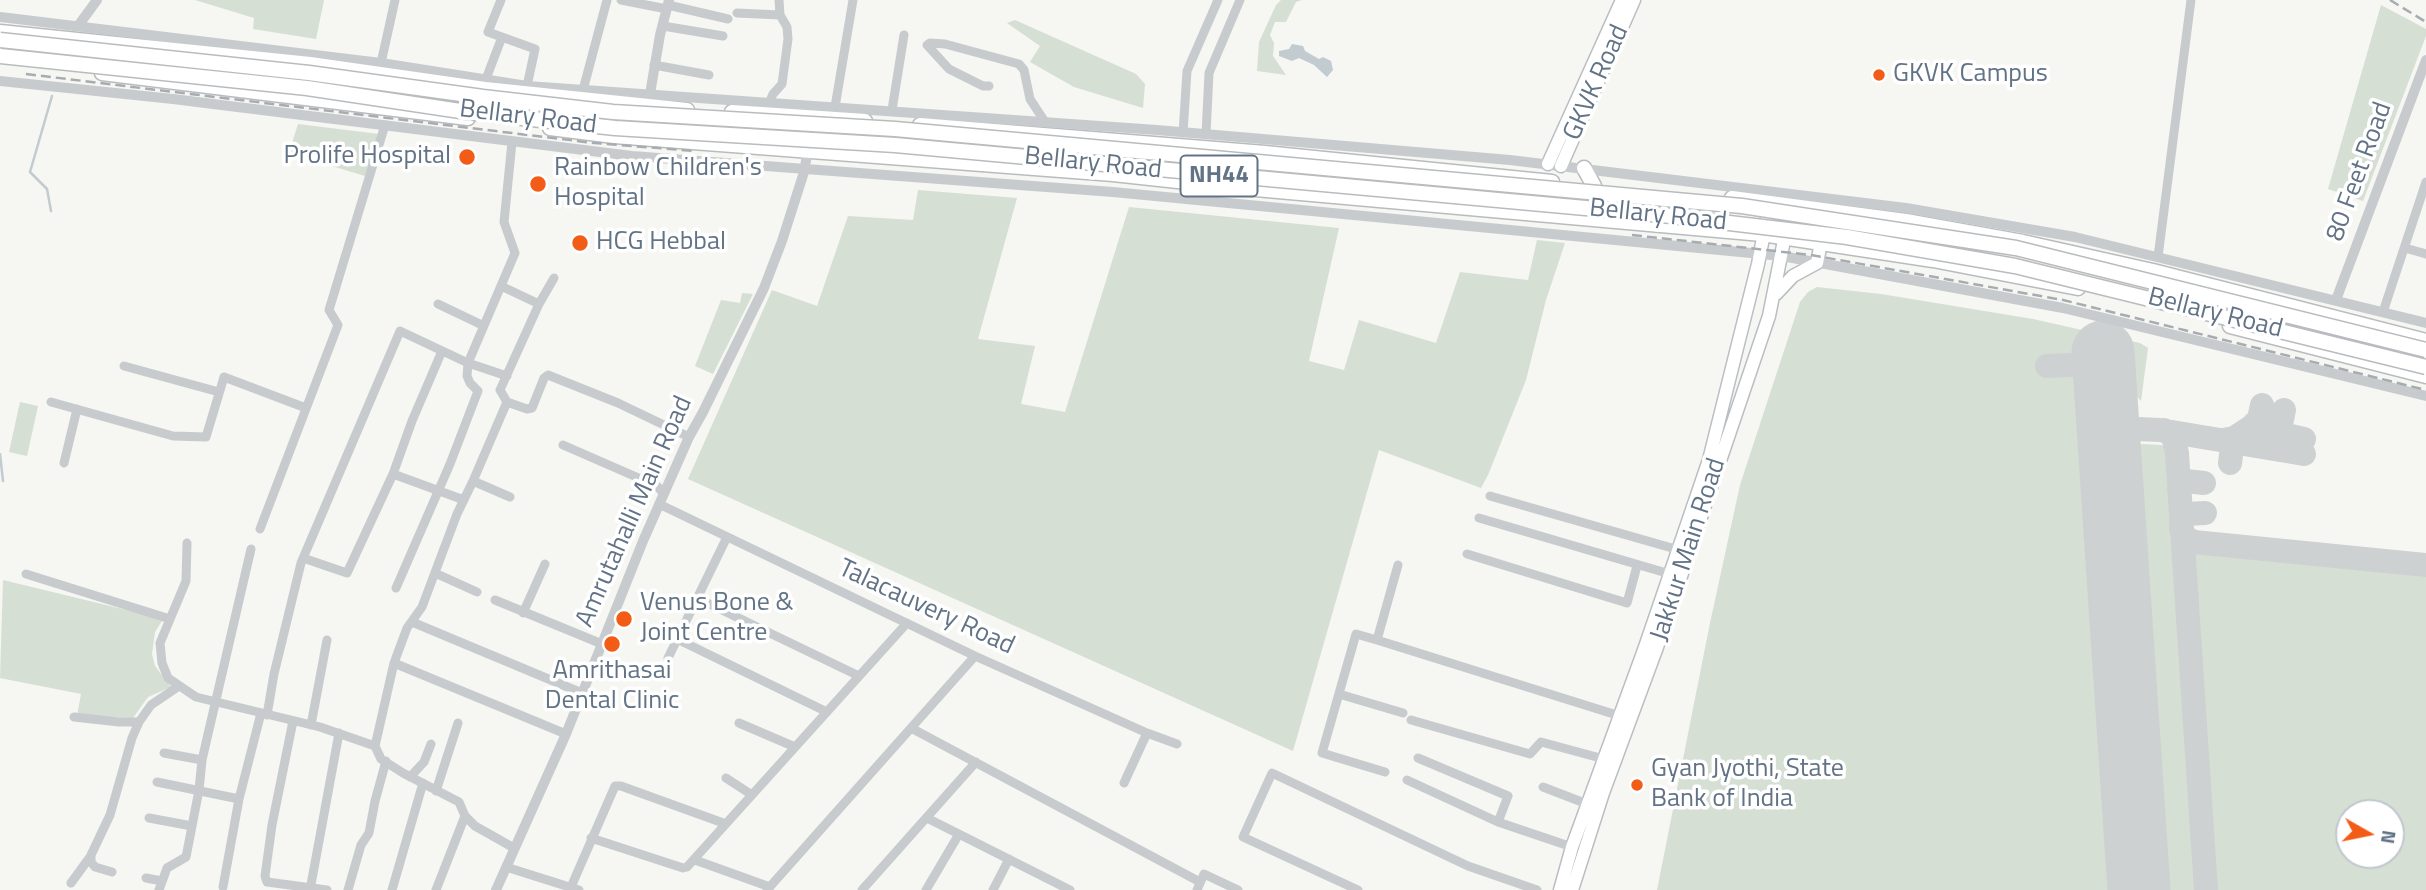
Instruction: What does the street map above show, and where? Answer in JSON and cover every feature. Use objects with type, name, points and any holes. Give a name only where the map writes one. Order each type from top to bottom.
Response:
[{"type":"highway","name":"Bellary Road","points":[[0,32],[310,64],[614,104],[957,127],[1594,186],[1770,196],[2023,242],[2153,271],[2426,341]]},
{"type":"highway","name":"Bellary Road","points":[[0,40],[296,71],[483,97],[613,111],[998,138],[1742,206],[2016,248],[2426,350]]},
{"type":"highway","name":"Bellary Road","points":[[0,56],[307,88],[467,111],[615,128],[895,145],[1662,215],[1847,237],[2015,266],[2426,366]]},
{"type":"highway","name":"Bellary Road","points":[[0,62],[614,136],[1088,171],[1233,187],[1762,234],[1933,260],[2093,291],[2426,376]]},
{"type":"highway","points":[[957,127],[971,117]]},
{"type":"highway","points":[[1584,168],[1594,186]]},
{"type":"main road","name":"GKVK Road","points":[[1554,165],[1622,0]]},
{"type":"main road","name":"GKVK Road","points":[[1554,165],[1634,0]]},
{"type":"main road","name":"Jakkur Main Road","points":[[1572,890],[1604,759],[1671,574],[1711,453],[1759,254],[1770,196]]},
{"type":"main road","name":"Jakkur Main Road","points":[[1560,890],[1587,804],[1598,791],[1656,650],[1769,316],[1792,199]]},
{"type":"main road","points":[[1773,298],[1793,276],[1817,263],[1821,243]]},
{"type":"street","points":[[78,26],[97,0]]},
{"type":"street","points":[[382,63],[394,0]]},
{"type":"street","points":[[501,0],[488,32],[535,49],[527,86]]},
{"type":"street","points":[[583,90],[607,0]]},
{"type":"street","points":[[621,0],[668,4],[728,19]]},
{"type":"street","points":[[769,103],[782,84],[788,39],[787,27],[780,15],[779,0]]},
{"type":"street","points":[[835,107],[853,0]]},
{"type":"street","points":[[1183,132],[1187,71],[1218,0]]},
{"type":"street","points":[[1206,134],[1209,73],[1240,0]]},
{"type":"street","points":[[2158,257],[2191,0]]},
{"type":"street","points":[[650,94],[668,4]]},
{"type":"street","points":[[737,13],[780,15]]},
{"type":"street","points":[[0,17],[382,63],[527,86],[1206,134],[1584,168],[1770,196]]},
{"type":"street","points":[[663,26],[723,36]]},
{"type":"street","points":[[892,110],[904,35]]},
{"type":"street","points":[[486,79],[502,37]]},
{"type":"street","points":[[989,86],[983,86],[949,69],[927,45],[945,44],[1019,64],[1024,70],[1030,99],[1045,122]]},
{"type":"street","name":"80 Feet Road","points":[[2336,300],[2426,60]]},
{"type":"street","points":[[654,65],[709,75]]},
{"type":"street","points":[[0,81],[173,99],[632,156],[1113,192],[1782,256],[2063,308],[2426,396]]},
{"type":"street","name":"Amrutahalli Main Road","points":[[496,890],[566,734],[689,437],[764,288],[805,169],[812,116]]},
{"type":"street","points":[[260,528],[338,325],[329,310],[386,125]]},
{"type":"street","points":[[396,588],[478,391],[467,376],[468,363],[515,253],[504,222],[512,142]]},
{"type":"street","points":[[2383,312],[2426,182]]},
{"type":"street","points":[[1792,199],[1906,208],[2062,234],[2426,323]]},
{"type":"street","points":[[2405,248],[2426,254]]},
{"type":"street","points":[[554,278],[539,304],[500,390],[507,402],[527,409],[532,408],[548,374],[689,437]]},
{"type":"street","points":[[501,286],[539,304]]},
{"type":"street","points":[[438,304],[482,325]]},
{"type":"street","points":[[223,887],[239,799],[264,714],[303,558],[400,331],[468,363],[507,376]]},
{"type":"street","points":[[303,558],[347,573],[393,474],[442,351]]},
{"type":"street","points":[[124,366],[219,392]]},
{"type":"street","points":[[51,402],[173,436],[206,437],[224,377],[306,408]]},
{"type":"street","points":[[507,402],[464,500],[422,607],[407,628],[394,663],[375,746],[382,759],[459,802],[465,816],[475,826],[514,848]]},
{"type":"street","points":[[64,463],[77,409]]},
{"type":"street","name":"Talacauvery Road","points":[[563,446],[657,486],[662,499],[727,537],[975,656],[1177,744]]},
{"type":"street","points":[[393,474],[464,500]]},
{"type":"street","points":[[473,481],[510,497]]},
{"type":"street","points":[[1490,496],[1679,550]]},
{"type":"street","points":[[1479,518],[1671,574]]},
{"type":"street","points":[[668,658],[727,537]]},
{"type":"street","points":[[187,543],[186,582],[160,643],[162,663],[168,678],[196,697],[311,725],[375,746]]},
{"type":"street","points":[[146,878],[160,886],[167,868],[186,857],[202,760],[251,548]]},
{"type":"street","points":[[1467,554],[1627,603],[1637,566]]},
{"type":"street","points":[[523,613],[545,564]]},
{"type":"street","points":[[1377,640],[1398,565]]},
{"type":"street","points":[[435,573],[477,592]]},
{"type":"street","points":[[26,574],[170,619]]},
{"type":"street","points":[[697,598],[859,676]]},
{"type":"street","points":[[495,600],[602,644]]},
{"type":"street","points":[[412,622],[582,693]]},
{"type":"street","points":[[591,838],[683,868],[687,867],[906,623]]},
{"type":"street","points":[[1385,772],[1322,753],[1356,634],[1620,716]]},
{"type":"street","points":[[677,639],[827,712]]},
{"type":"street","points":[[311,725],[327,640]]},
{"type":"street","points":[[695,860],[769,888],[975,656]]},
{"type":"street","points":[[394,663],[566,734]]},
{"type":"street","points":[[71,883],[90,855],[110,815],[139,722],[151,705],[179,686]]},
{"type":"street","points":[[1339,694],[1403,713]]},
{"type":"street","points":[[74,717],[139,722]]},
{"type":"street","points":[[1411,720],[1530,754],[1538,743],[1544,743],[1604,759]]},
{"type":"street","points":[[293,721],[272,825],[265,876],[267,882],[327,890]]},
{"type":"street","points":[[436,791],[458,723]]},
{"type":"street","points":[[739,723],[795,747]]},
{"type":"street","points":[[911,728],[1199,886],[1203,874],[1238,890]]},
{"type":"street","points":[[310,889],[339,733]]},
{"type":"street","points":[[1124,783],[1147,733]]},
{"type":"street","points":[[410,776],[424,762],[431,744]]},
{"type":"street","points":[[164,753],[202,760]]},
{"type":"street","points":[[1418,758],[1508,796],[1498,822]]},
{"type":"street","points":[[348,890],[360,845],[369,832],[386,761]]},
{"type":"street","points":[[862,890],[976,762]]},
{"type":"street","points":[[1358,890],[1242,837],[1272,773],[1468,866],[1537,890]]},
{"type":"street","points":[[726,778],[752,795]]},
{"type":"street","points":[[1407,780],[1498,822],[1572,847]]},
{"type":"street","points":[[158,782],[239,799]]},
{"type":"street","points":[[391,890],[423,783]]},
{"type":"street","points":[[506,867],[575,889],[591,838],[612,787],[617,785],[726,824]]},
{"type":"street","points":[[1543,787],[1587,804]]},
{"type":"street","points":[[436,890],[465,816]]},
{"type":"street","points":[[927,817],[1070,890]]},
{"type":"street","points":[[149,818],[192,825]]},
{"type":"street","points":[[926,890],[959,834]]},
{"type":"street","points":[[90,855],[95,867],[112,872]]},
{"type":"street","points":[[993,890],[1009,859]]},
{"type":"shaded area","points":[[195,0],[324,0],[316,39],[253,29],[254,18]]},
{"type":"shaded area","points":[[1281,0],[1302,0],[1296,2],[1286,22],[1275,22],[1270,35],[1274,43],[1273,56],[1286,75],[1257,71],[1259,42],[1276,5]]},
{"type":"shaded area","points":[[2381,5],[2426,29],[2426,36],[2363,201],[2328,189]]},
{"type":"shaded area","points":[[1015,20],[1136,74],[1145,84],[1143,108],[1074,87],[1030,62],[1040,46],[1007,23]]},
{"type":"shaded area","points":[[1292,44],[1303,46],[1305,51],[1319,59],[1323,57],[1331,61],[1333,70],[1327,77],[1314,65],[1299,58],[1292,61],[1279,56],[1279,51],[1289,49]]},
{"type":"shaded area","points":[[298,124],[379,134],[365,176],[289,153]]},
{"type":"shaded area","points":[[918,190],[1017,198],[978,339],[1035,346],[1021,404],[1065,412],[1129,207],[1339,228],[1309,361],[1344,370],[1359,320],[1436,343],[1460,272],[1528,280],[1537,240],[1565,243],[1546,300],[1526,380],[1481,488],[1379,450],[1293,751],[688,479],[772,290],[817,306],[848,216],[913,220]]},
{"type":"shaded area","points":[[1817,287],[1881,294],[2033,319],[2140,343],[2148,348],[2141,401],[2124,383],[2117,349],[2044,356],[2047,377],[2086,374],[2090,377],[2125,890],[1657,890],[1740,485],[1800,302],[1808,292]]},
{"type":"shaded area","points":[[742,293],[753,294],[713,374],[695,366],[721,300],[740,303]]},
{"type":"shaded area","points":[[20,402],[38,406],[27,456],[9,452]]},
{"type":"shaded area","points":[[2143,444],[2162,445],[2166,449],[2196,890],[2153,890],[2125,457],[2126,451],[2131,447]]},
{"type":"shaded area","points":[[2202,547],[2426,571],[2426,890],[2217,890],[2194,553]]},
{"type":"shaded area","points":[[3,580],[162,621],[155,632],[152,654],[155,666],[171,687],[148,697],[133,718],[77,716],[81,694],[0,678]]},
{"type":"waterway","points":[[51,211],[47,189],[30,172],[52,96]]},
{"type":"waterway","points":[[0,454],[3,481]]},
{"type":"taxiway","points":[[2047,366],[2098,364],[2104,371],[2105,378]]},
{"type":"taxiway","points":[[2251,427],[2259,419],[2262,405]]},
{"type":"taxiway","points":[[2271,431],[2277,430],[2281,425],[2284,410]]},
{"type":"taxiway","points":[[2223,440],[2234,438],[2251,427],[2304,439]]},
{"type":"taxiway","points":[[2109,437],[2114,428],[2160,430],[2304,454]]},
{"type":"taxiway","points":[[2164,430],[2173,436],[2177,453],[2206,890]]},
{"type":"taxiway","points":[[2223,440],[2232,447],[2230,463]]},
{"type":"taxiway","points":[[2179,490],[2186,481],[2204,483]]},
{"type":"taxiway","points":[[2181,522],[2186,514],[2205,513]]},
{"type":"taxiway","points":[[2181,529],[2186,538],[2194,542],[2426,565]]},
{"type":"runway","points":[[2103,352],[2139,890]]},
{"type":"railway","points":[[2390,0],[2426,22]]},
{"type":"railway","points":[[26,74],[594,143],[695,151]]},
{"type":"railway","points":[[1632,235],[1811,255],[2063,300],[2426,390]]},
{"type":"place","name":"GKVK Campus","points":[[1879,75]]},
{"type":"place","name":"Prolife Hospital","points":[[467,157]]},
{"type":"place","name":"Rainbow Children's Hospital","points":[[538,184]]},
{"type":"place","name":"HCG Hebbal","points":[[580,243]]},
{"type":"place","name":"Venus Bone & Joint Centre","points":[[624,619]]},
{"type":"place","name":"Amrithasai Dental Clinic","points":[[612,644]]},
{"type":"place","name":"Gyan Jyothi, State Bank of India","points":[[1637,785]]}]
